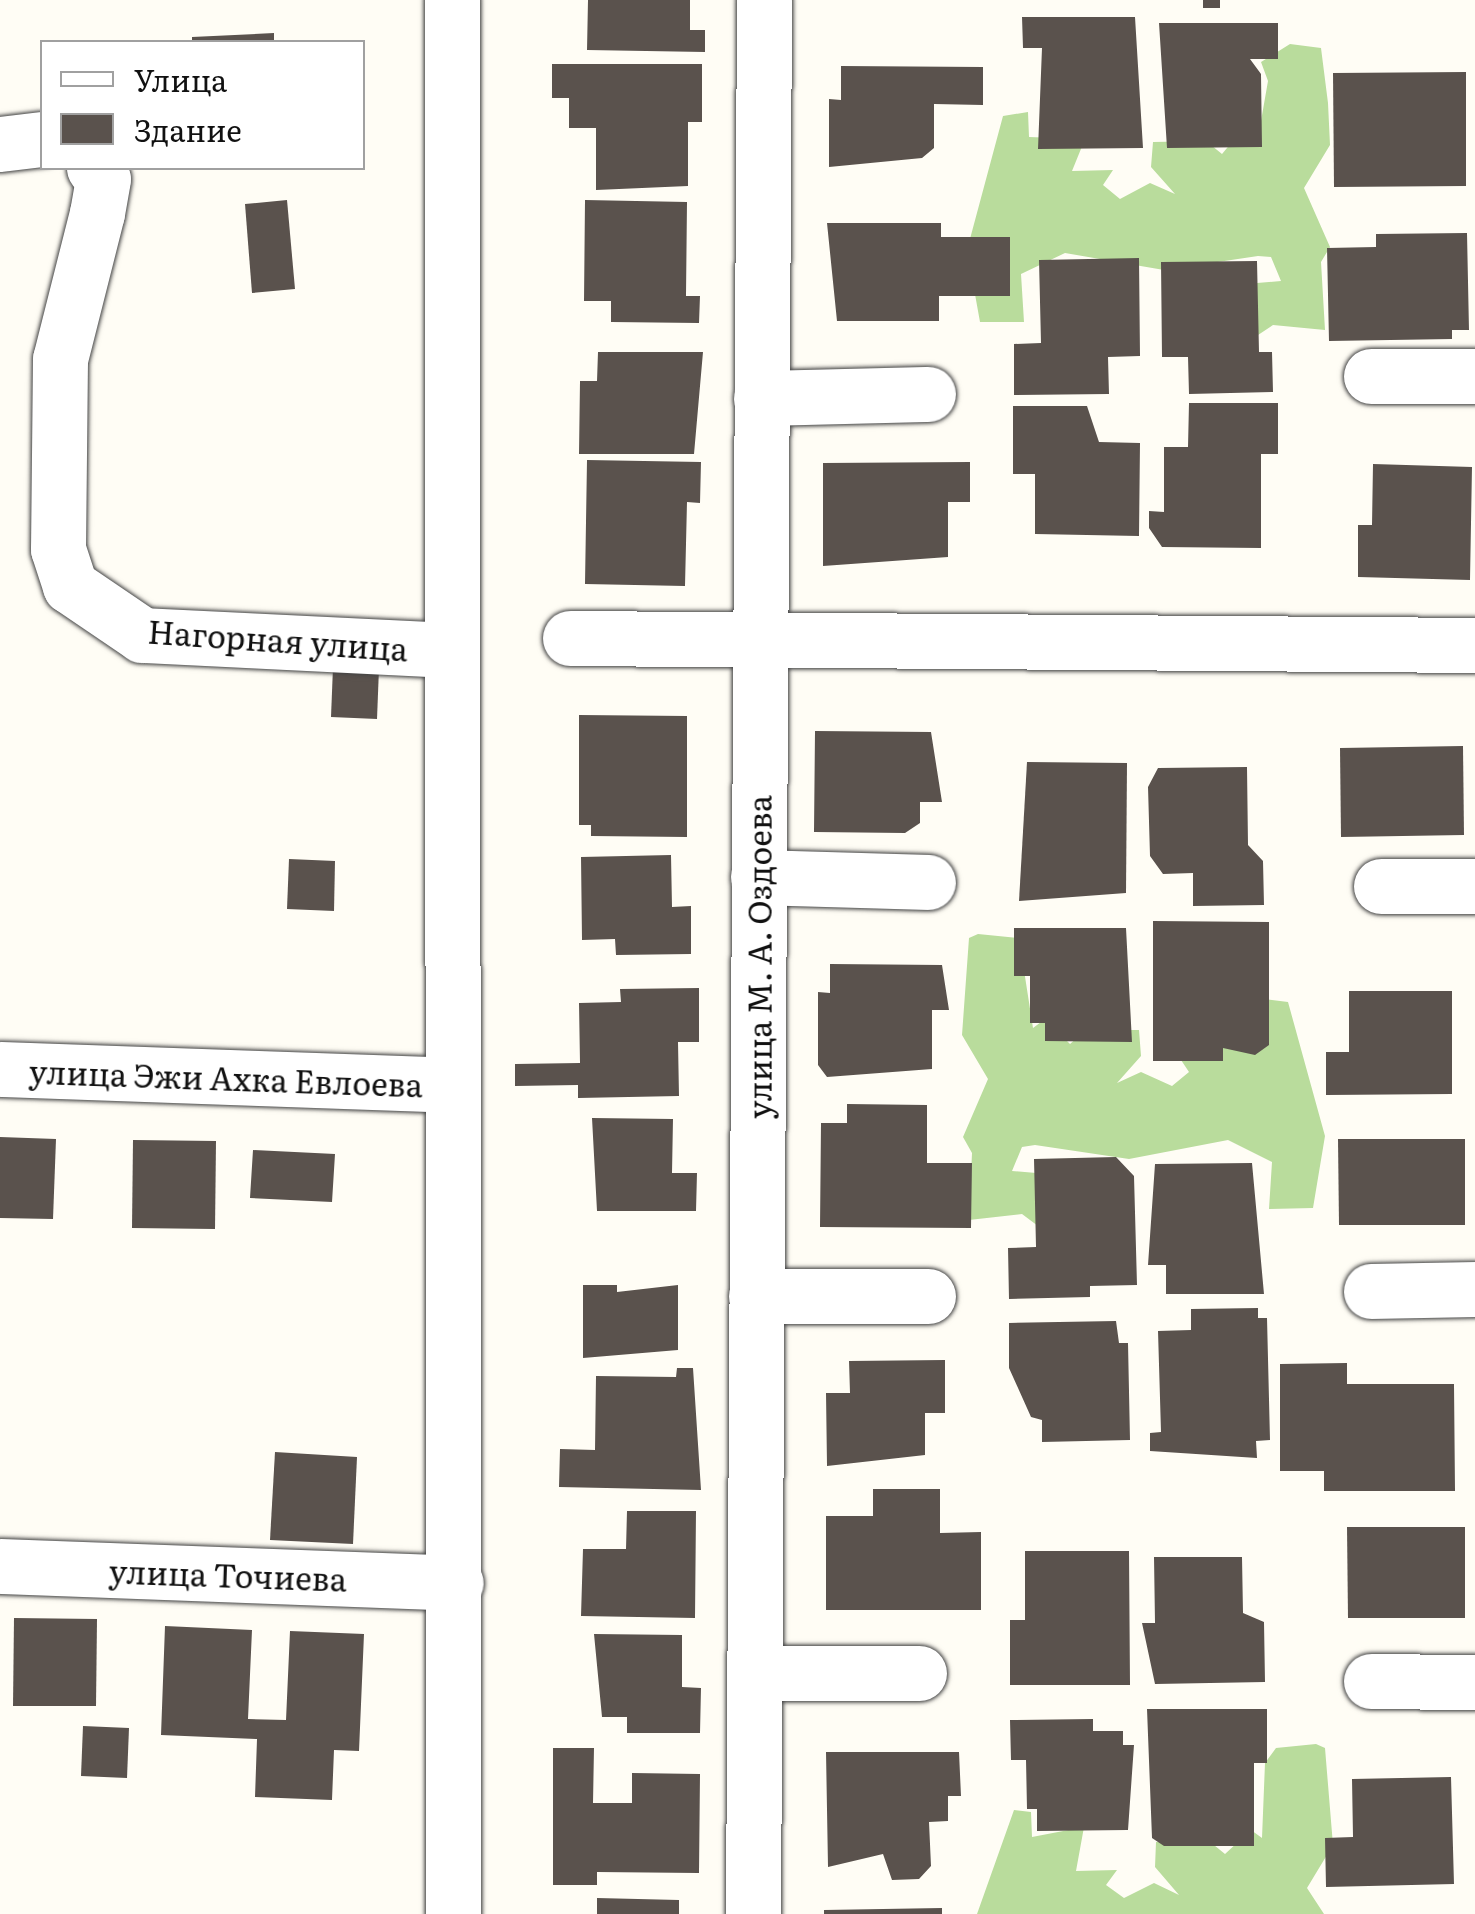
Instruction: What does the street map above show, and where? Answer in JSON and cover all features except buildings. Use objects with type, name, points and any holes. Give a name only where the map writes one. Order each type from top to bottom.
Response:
[{"type":"street","points":[[452,0],[448,650],[456,1583],[453,1914]]},
{"type":"street","name":"улица М. А. Оздоева","points":[[752,1914],[764,0]]},
{"type":"street","points":[[0,144],[40,139]]},
{"type":"street","name":"Нагорная улица","points":[[95,170],[102,179],[97,213],[60,359],[58,549],[70,586],[142,635],[448,650]]},
{"type":"street","points":[[1372,376],[1475,376]]},
{"type":"street","points":[[761,398],[928,394]]},
{"type":"street","points":[[570,638],[1475,645]]},
{"type":"street","points":[[758,877],[928,882]]},
{"type":"street","points":[[1381,886],[1475,886]]},
{"type":"street","name":"улица Эжи Ахка Евлоева","points":[[0,1070],[452,1085]]},
{"type":"street","points":[[1372,1291],[1475,1290]]},
{"type":"street","points":[[756,1296],[928,1296]]},
{"type":"street","name":"улица Точиева","points":[[0,1566],[456,1583]]},
{"type":"street","points":[[754,1673],[919,1673]]},
{"type":"street","points":[[1372,1681],[1475,1682]]},
{"type":"green space","points":[[1290,44],[1321,48],[1328,103],[1330,145],[1304,188],[1330,247],[1321,262],[1325,330],[1273,325],[1252,339],[1245,284],[1281,281],[1271,257],[1258,256],[1164,270],[1065,253],[1021,274],[1024,322],[980,322],[967,250],[1003,116],[1028,112],[1029,137],[1085,139],[1072,171],[1113,170],[1103,185],[1120,199],[1150,183],[1175,194],[1151,167],[1153,142],[1206,141],[1222,154],[1232,142],[1258,138],[1268,81],[1261,62]]},
{"type":"green space","points":[[978,934],[1019,938],[1033,1028],[1045,1019],[1070,1044],[1086,1030],[1139,1030],[1141,1056],[1117,1083],[1141,1072],[1172,1086],[1189,1072],[1179,1057],[1218,1041],[1264,999],[1288,1002],[1325,1136],[1313,1208],[1269,1209],[1272,1162],[1228,1140],[1129,1159],[1035,1145],[1022,1147],[1012,1171],[1048,1174],[1042,1229],[1022,1214],[969,1220],[972,1153],[963,1137],[988,1079],[962,1035],[969,938]]},
{"type":"green space","points":[[1316,1744],[1325,1748],[1333,1845],[1307,1888],[1324,1914],[977,1914],[1014,1810],[1031,1812],[1032,1837],[1084,1827],[1076,1871],[1117,1870],[1106,1885],[1124,1898],[1154,1883],[1179,1895],[1155,1867],[1156,1842],[1209,1841],[1225,1854],[1251,1830],[1262,1838],[1265,1763],[1276,1748]]}]
